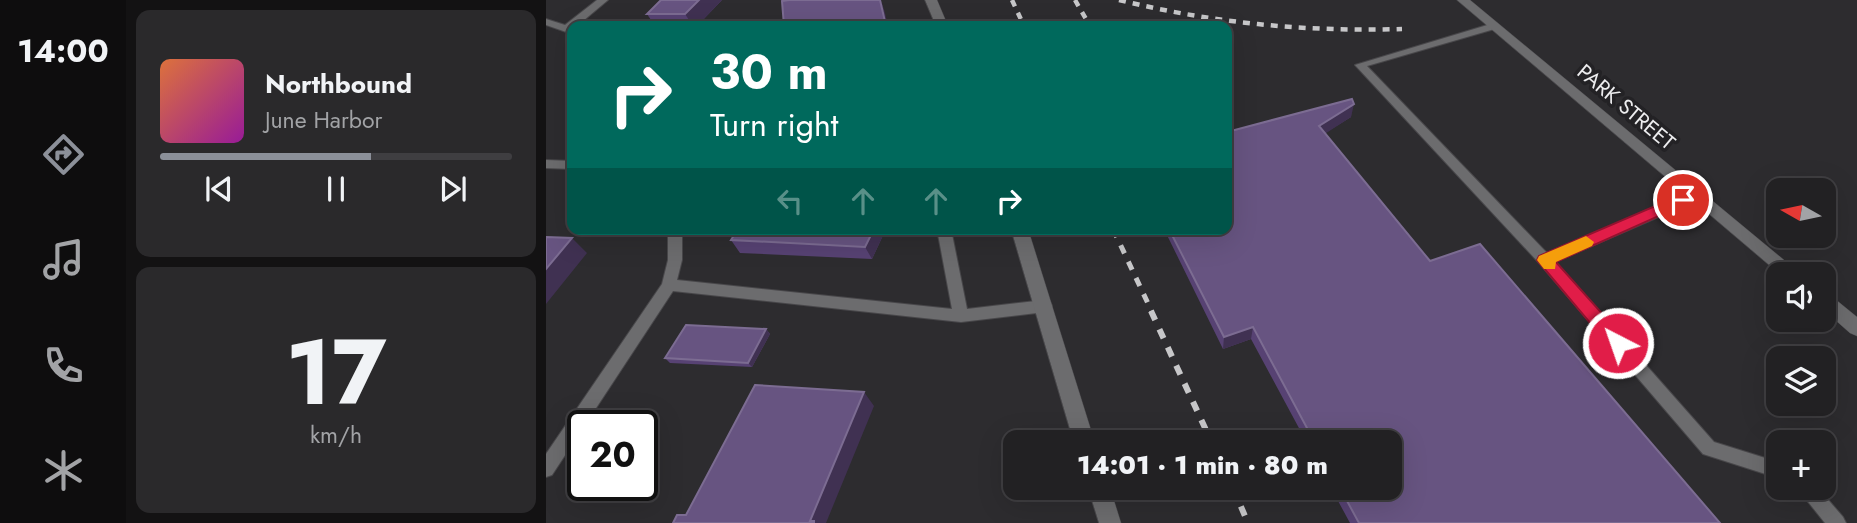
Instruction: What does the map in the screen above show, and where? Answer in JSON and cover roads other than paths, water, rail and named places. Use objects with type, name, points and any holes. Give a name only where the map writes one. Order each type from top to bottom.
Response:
[{"type":"street","points":[[931,0],[940,21]]},
{"type":"street","name":"PARK STREET","points":[[1463,0],[1777,262]]},
{"type":"street","points":[[1021,235],[1081,430]]},
{"type":"street","points":[[1836,310],[1857,328]]},
{"type":"street","points":[[1103,500],[1110,523]]},
{"type":"lane","points":[[579,21],[603,0]]},
{"type":"lane","points":[[546,22],[567,29]]},
{"type":"lane","points":[[1494,26],[1360,65],[1545,260],[1709,448],[1766,466]]},
{"type":"lane","points":[[546,164],[567,165]]},
{"type":"lane","points":[[1545,260],[1696,195]]},
{"type":"lane","points":[[546,469],[669,285],[675,260],[675,235]]},
{"type":"lane","points":[[945,235],[961,316]]},
{"type":"lane","points":[[669,285],[961,316],[1045,306]]},
{"type":"lane","points":[[1817,500],[1837,523]]},
{"type":"railway","points":[[1012,0],[1022,21]]},
{"type":"railway","points":[[1075,0],[1087,21]]},
{"type":"railway","points":[[1119,0],[1189,15],[1259,24],[1330,29],[1402,29]]},
{"type":"railway","points":[[1116,235],[1152,312]]},
{"type":"railway","points":[[1151,311],[1206,430]]},
{"type":"railway","points":[[1238,500],[1248,523]]}]
